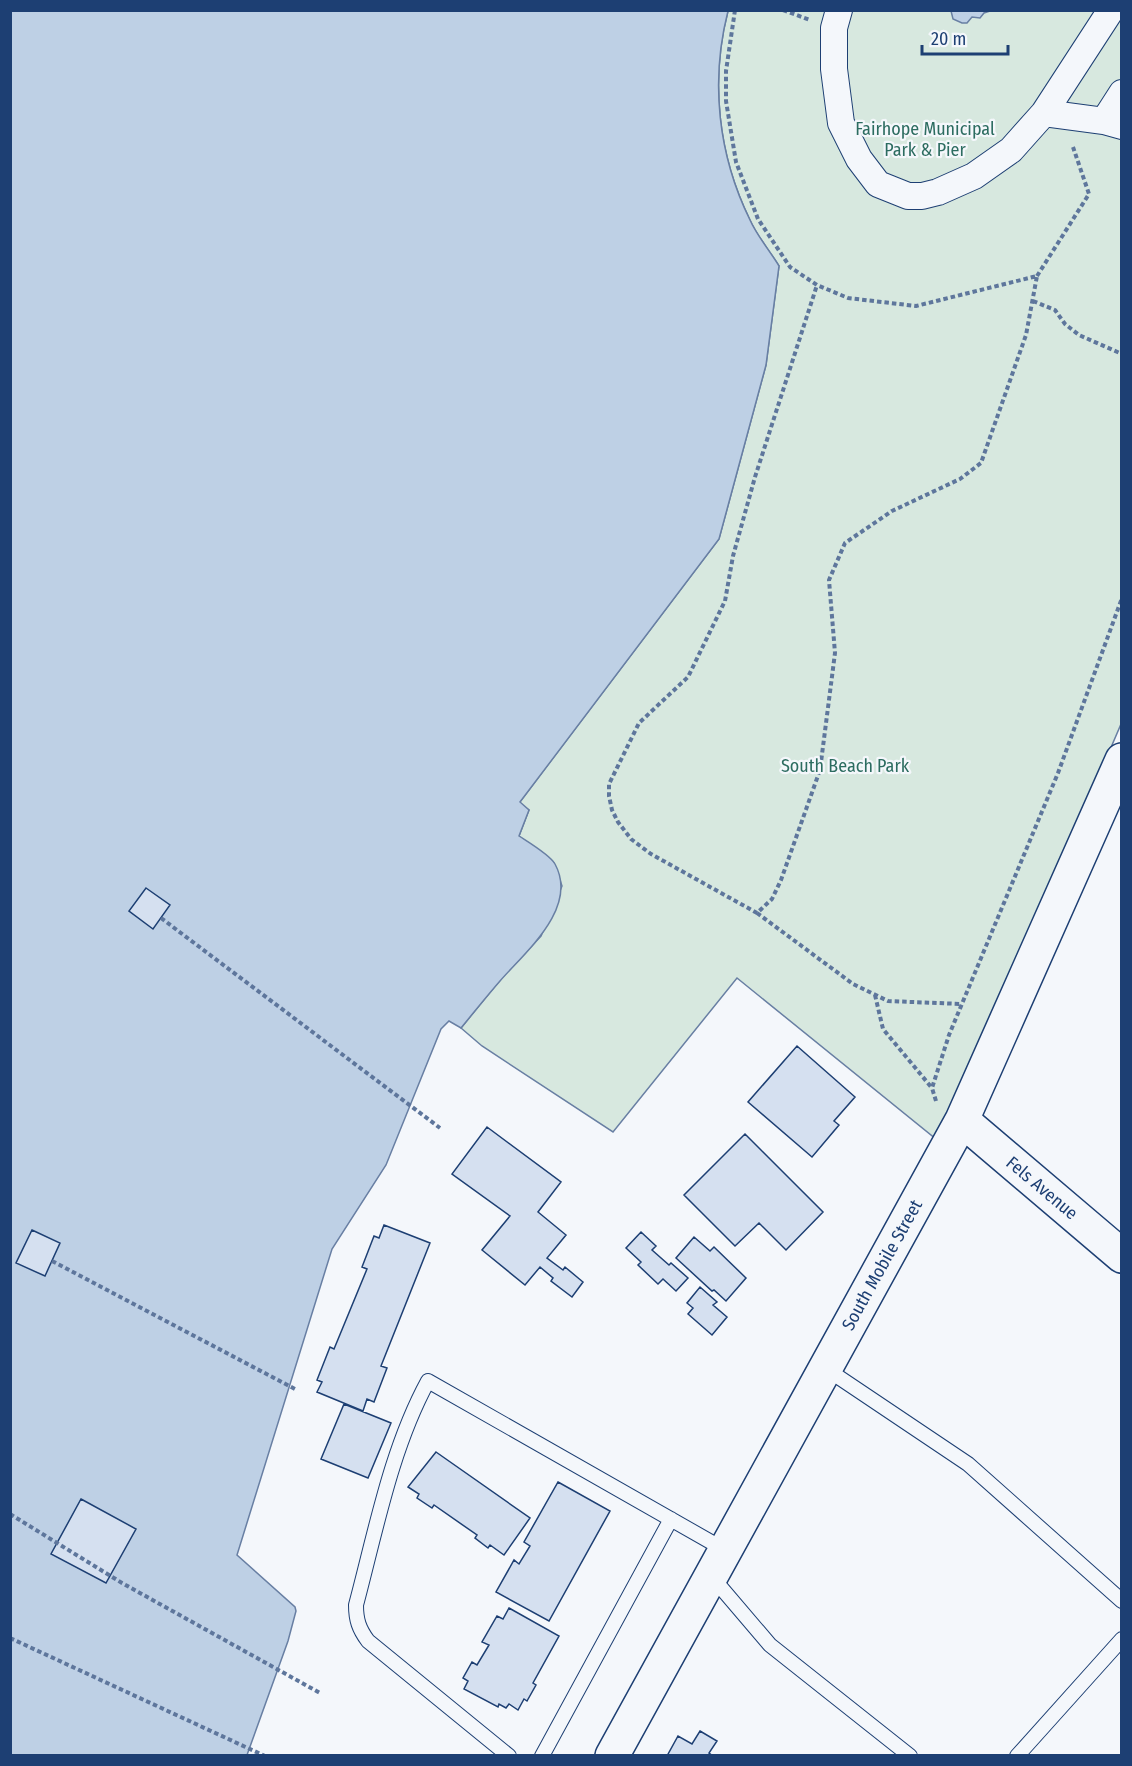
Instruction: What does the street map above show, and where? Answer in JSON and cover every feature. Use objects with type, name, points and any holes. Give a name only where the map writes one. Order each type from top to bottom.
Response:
[{"type":"main road","name":"South Mobile Street","points":[[612,1755],[825,1368],[1122,760]]},
{"type":"main road","name":"Fels Avenue","points":[[949,1112],[1122,1256]]},
{"type":"street","points":[[839,10],[834,28],[834,69],[841,123],[859,159],[879,184],[908,196],[922,196],[938,192],[974,176],[1011,150],[1044,113],[1111,10]]},
{"type":"street","points":[[1044,113],[1113,123],[1122,93]]},
{"type":"lane","points":[[825,1368],[968,1464],[1122,1601]]},
{"type":"lane","points":[[509,1755],[368,1641],[360,1631],[356,1618],[356,1605],[384,1499],[412,1410],[428,1381],[671,1519],[718,1563],[770,1645],[910,1755]]},
{"type":"lane","points":[[542,1755],[671,1519]]},
{"type":"lane","points":[[1017,1755],[1122,1639]]},
{"type":"path","points":[[735,10],[726,71],[726,101],[736,162],[758,219],[790,267],[817,285],[848,298],[916,306],[1037,276]]},
{"type":"path","points":[[757,913],[772,899],[781,880],[820,771],[835,653],[829,580],[845,543],[892,511],[960,479],[981,464],[1026,335],[1037,276],[1089,194],[1073,147]]},
{"type":"path","points":[[817,285],[755,477],[733,555],[725,601],[688,676],[639,723],[609,784],[609,796],[618,822],[631,839],[651,854],[757,913],[853,984],[888,1001],[962,1004]]},
{"type":"path","points":[[1033,301],[1055,310],[1065,324],[1079,335],[1122,354]]},
{"type":"path","points":[[932,1088],[949,1035],[1058,773],[1122,598]]},
{"type":"path","points":[[161,918],[440,1128]]},
{"type":"path","points":[[875,994],[883,1029],[949,1112]]},
{"type":"path","points":[[52,1261],[295,1389]]},
{"type":"path","points":[[10,1514],[123,1582],[320,1693]]},
{"type":"path","points":[[10,1638],[265,1755]]},
{"type":"green space","name":"South Beach Park","points":[[728,11],[1121,11],[1121,724],[1026,946],[936,1139],[737,978],[613,1132],[482,1046],[461,1028],[500,980],[541,936],[562,886],[554,863],[519,836],[529,810],[519,803],[719,539],[766,365],[779,266],[750,220],[739,195],[724,144],[720,117],[719,64]]},
{"type":"water","points":[[951,10],[990,11],[984,13],[980,18],[972,17],[967,23],[962,23],[953,19]]},
{"type":"water","points":[[11,11],[728,11],[719,64],[720,117],[724,144],[739,195],[750,220],[779,266],[766,365],[719,539],[520,802],[529,810],[519,836],[552,860],[561,880],[560,897],[555,913],[535,943],[461,1028],[449,1021],[441,1029],[386,1165],[332,1249],[237,1555],[295,1607],[296,1611],[288,1641],[247,1755],[11,1756]]},
{"type":"building","points":[[146,888],[170,905],[153,929],[129,911]]},
{"type":"building","points":[[797,1046],[855,1097],[834,1121],[839,1125],[812,1157],[748,1102]]},
{"type":"building","points":[[487,1127],[561,1182],[538,1212],[566,1235],[547,1258],[563,1270],[565,1267],[583,1282],[572,1297],[551,1281],[553,1278],[540,1267],[525,1285],[482,1250],[510,1216],[452,1174]]},
{"type":"building","points":[[745,1134],[823,1212],[786,1250],[759,1223],[735,1246],[684,1195]]},
{"type":"building","points":[[384,1225],[430,1243],[381,1366],[387,1368],[374,1402],[367,1399],[363,1411],[317,1392],[322,1382],[317,1380],[330,1347],[334,1349],[367,1269],[362,1267],[374,1236],[379,1238]]},
{"type":"building","points":[[32,1230],[60,1243],[45,1276],[16,1263]]},
{"type":"building","points":[[641,1232],[656,1246],[652,1250],[688,1278],[676,1291],[663,1279],[658,1284],[638,1265],[641,1262],[626,1248]]},
{"type":"building","points":[[694,1237],[710,1251],[714,1247],[746,1278],[726,1301],[676,1258]]},
{"type":"building","points":[[700,1287],[717,1302],[713,1305],[727,1317],[712,1335],[688,1314],[693,1308],[687,1303]]},
{"type":"building","points":[[344,1404],[391,1423],[368,1478],[321,1459]]},
{"type":"building","points":[[436,1452],[530,1518],[504,1555],[490,1545],[488,1548],[475,1538],[477,1535],[434,1505],[432,1508],[417,1498],[419,1494],[408,1487]]},
{"type":"building","points":[[558,1482],[610,1511],[549,1621],[496,1592],[514,1560],[519,1564],[530,1546],[524,1542]]},
{"type":"building","points":[[81,1499],[136,1529],[106,1583],[51,1554]]},
{"type":"building","points":[[509,1608],[559,1636],[533,1683],[536,1685],[527,1701],[524,1699],[518,1710],[509,1704],[506,1708],[499,1704],[498,1707],[464,1689],[468,1681],[463,1678],[472,1662],[477,1665],[489,1645],[482,1642],[497,1616],[503,1619]]},
{"type":"building","points":[[700,1731],[717,1741],[709,1753],[713,1756],[667,1756],[678,1736],[692,1744]]},
{"type":"park label","name":"Fairhope Municipal Park & Pier","points":[[925,139]]}]
